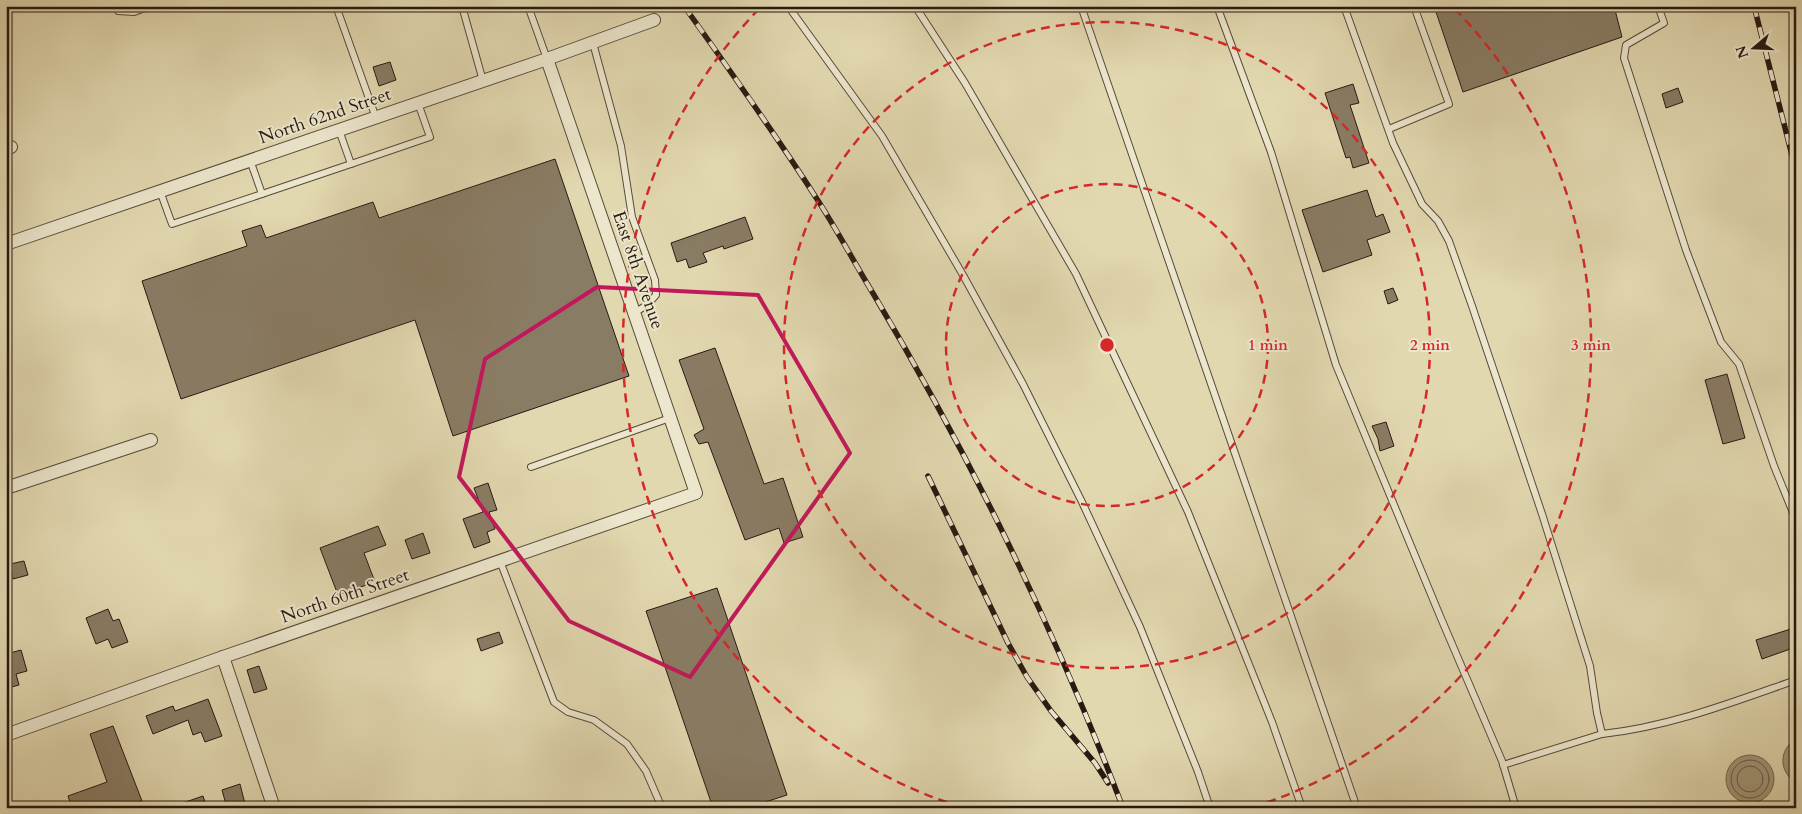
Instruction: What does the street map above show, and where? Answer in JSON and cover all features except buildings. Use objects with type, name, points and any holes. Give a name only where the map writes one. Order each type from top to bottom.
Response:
[{"type":"street","name":"North 62nd Street","points":[[6,244],[547,59],[654,20]]},
{"type":"street","name":"East 8th Avenue","points":[[547,59],[696,493]]},
{"type":"street","points":[[6,488],[151,440]]},
{"type":"street","name":"North 60th Street","points":[[6,735],[223,657],[696,493]]},
{"type":"street","points":[[223,657],[274,808]]},
{"type":"lane","points":[[115,6],[118,11],[134,12],[151,6]]},
{"type":"lane","points":[[336,6],[376,118]]},
{"type":"lane","points":[[462,6],[483,81]]},
{"type":"lane","points":[[528,6],[547,59]]},
{"type":"lane","points":[[788,6],[882,136],[963,275],[1023,384],[1082,502],[1140,627],[1198,772],[1210,808]]},
{"type":"lane","points":[[915,6],[965,83],[1076,274],[1188,512],[1272,722],[1302,808]]},
{"type":"lane","points":[[1081,6],[1357,808]]},
{"type":"lane","points":[[1217,6],[1271,152],[1336,365],[1503,765],[1516,808]]},
{"type":"lane","points":[[1344,6],[1389,129],[1422,204],[1438,221],[1449,241],[1469,297],[1542,514],[1590,666],[1596,713],[1602,734]]},
{"type":"lane","points":[[1389,129],[1449,104],[1414,6]]},
{"type":"lane","points":[[1658,6],[1664,23],[1626,45],[1624,58],[1686,250],[1721,342],[1739,364],[1774,466],[1796,520]]},
{"type":"lane","points":[[593,43],[622,146],[632,217],[655,280],[656,295],[647,306],[634,313]]},
{"type":"lane","points":[[160,191],[172,224],[351,164],[430,137],[418,103]]},
{"type":"lane","points":[[339,130],[351,164]]},
{"type":"lane","points":[[250,160],[262,194]]},
{"type":"lane","points":[[531,467],[670,418]]},
{"type":"lane","points":[[500,561],[554,702],[568,712],[594,720],[627,744],[646,771],[662,808]]},
{"type":"lane","points":[[1503,765],[1602,734],[1629,730],[1708,711],[1796,680]]},
{"type":"highlighted area","points":[[597,287],[758,295],[850,453],[690,677],[569,621],[459,477],[485,359]]},
{"type":"water","points":[[1796,739],[1796,783],[1786,773],[1783,761],[1786,749]]},
{"type":"water","points":[[1745,755],[1755,755],[1764,759],[1770,765],[1773,770],[1773,788],[1764,799],[1755,803],[1745,803],[1736,799],[1730,793],[1726,784],[1726,774],[1730,765],[1736,759]]},
{"type":"railway","points":[[684,6],[823,208],[944,419],[1040,610],[1097,742],[1123,808]]},
{"type":"railway","points":[[1754,6],[1796,171]]},
{"type":"railway","points":[[928,476],[1008,643],[1027,677],[1051,711],[1095,763],[1108,783]]}]
